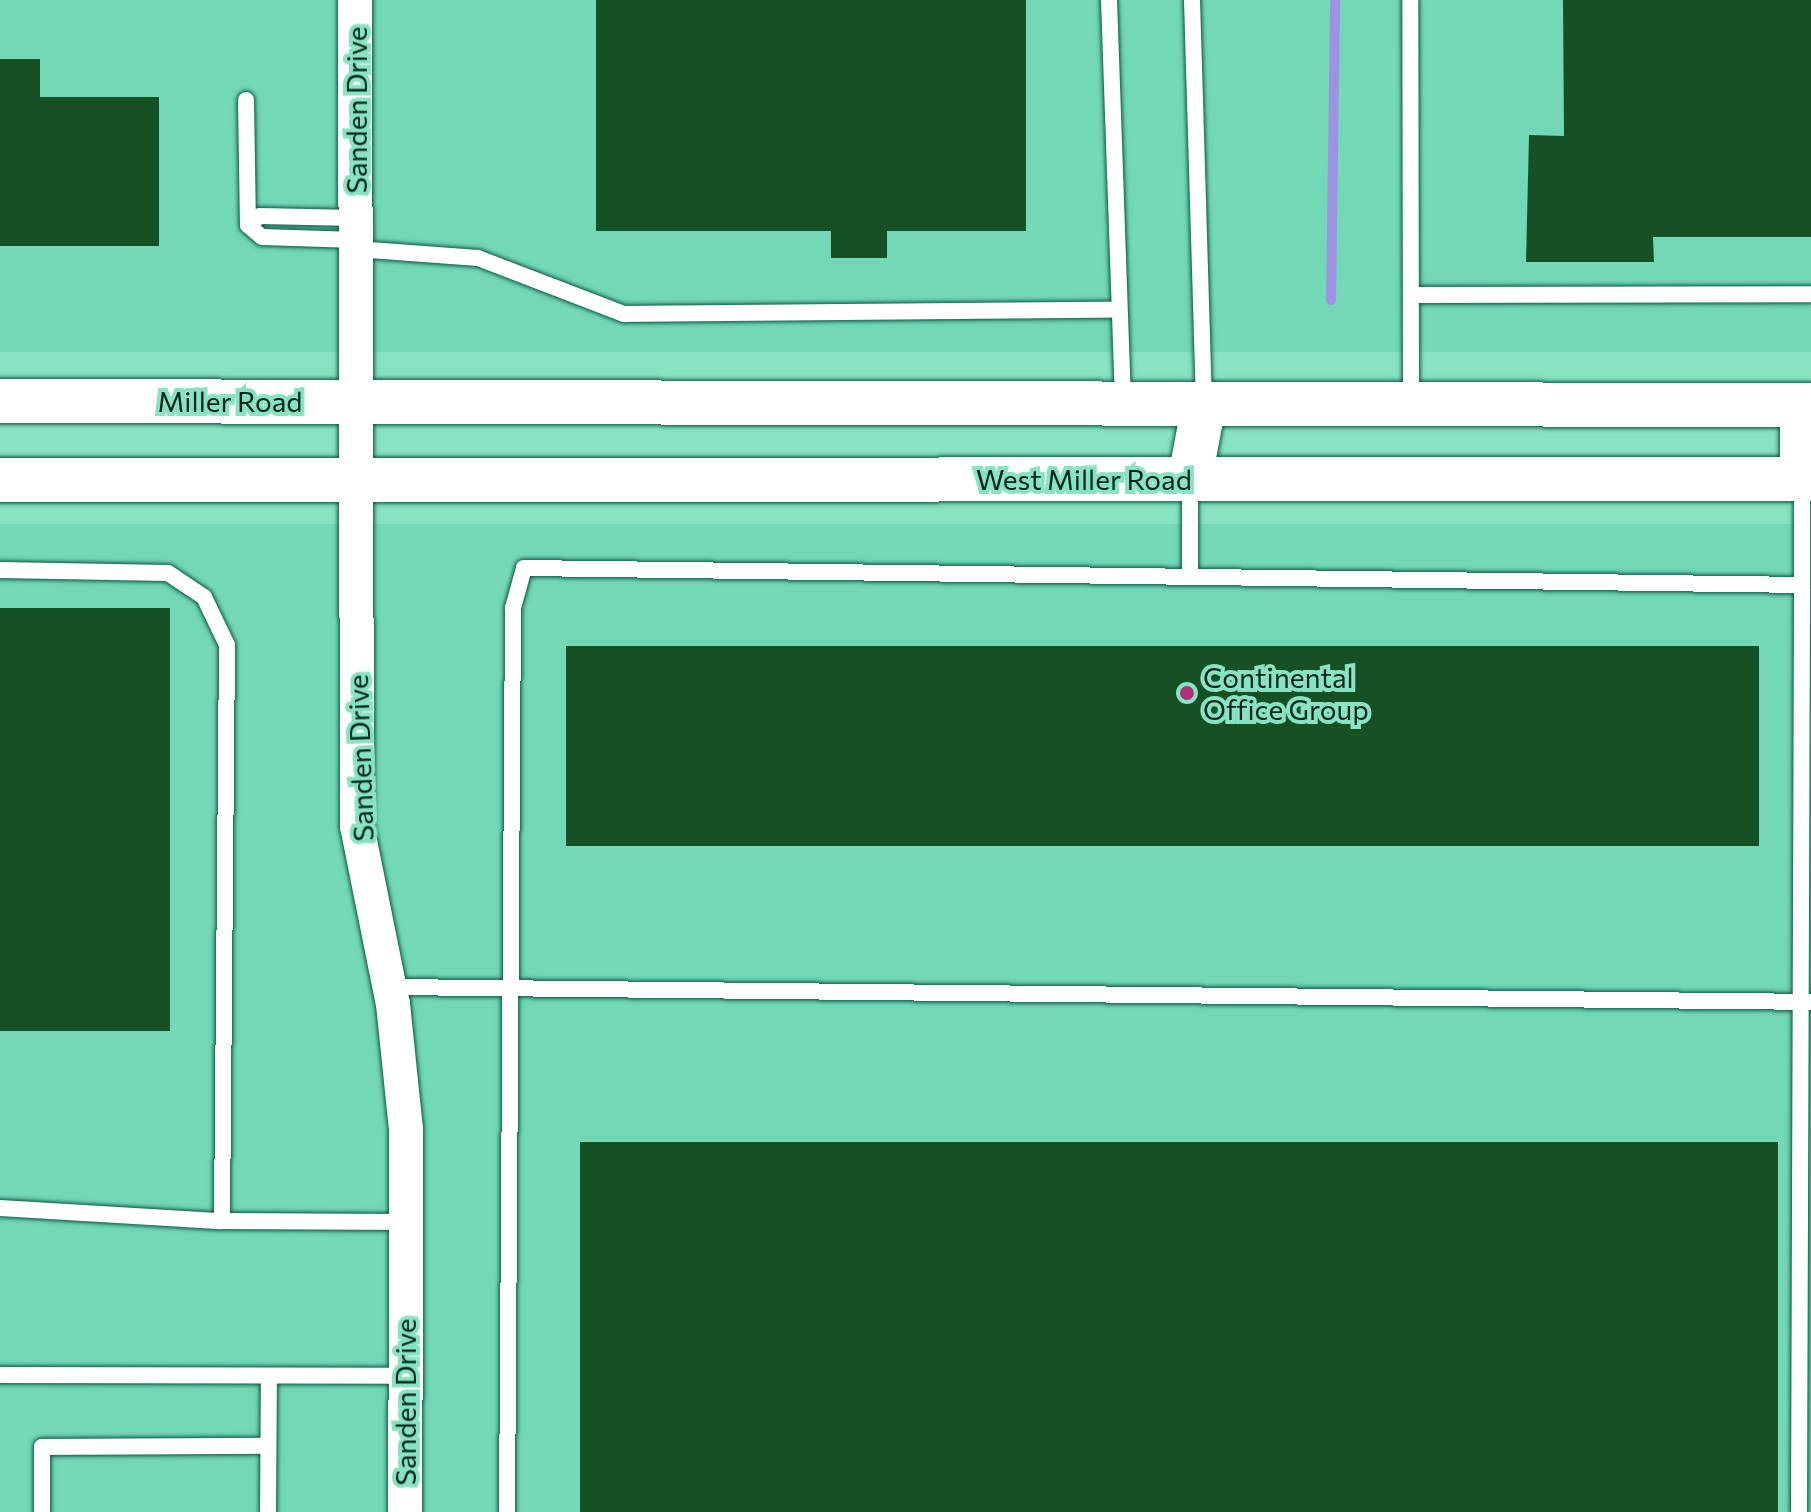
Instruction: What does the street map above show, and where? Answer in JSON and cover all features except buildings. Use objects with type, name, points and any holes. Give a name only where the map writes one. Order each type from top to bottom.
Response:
[{"type":"main road","name":"Miller Road","points":[[0,401],[1123,405]]},
{"type":"main road","points":[[1190,478],[1204,404]]},
{"type":"main road","points":[[1123,405],[1806,405],[1806,479]]},
{"type":"main road","name":"West Miller Road","points":[[357,482],[1806,479]]},
{"type":"main road","points":[[0,480],[357,482]]},
{"type":"street","name":"Sanden Drive","points":[[355,0],[357,826],[389,987],[406,1129],[405,1512]]},
{"type":"lane","points":[[1109,0],[1123,405]]},
{"type":"lane","points":[[1192,0],[1204,404]]},
{"type":"lane","points":[[1405,403],[1411,383],[1410,0]]},
{"type":"lane","points":[[246,100],[248,225],[262,237],[356,236],[478,258],[624,314],[1118,310]]},
{"type":"lane","points":[[1411,295],[1811,294]]},
{"type":"lane","points":[[1190,478],[1190,576]]},
{"type":"lane","points":[[1799,1512],[1805,1364],[1806,762],[1802,585],[1806,479]]},
{"type":"lane","points":[[507,1512],[513,608],[524,568],[1802,585]]},
{"type":"lane","points":[[0,570],[168,573],[204,597],[227,645],[222,1221]]},
{"type":"lane","points":[[389,987],[1806,1002]]},
{"type":"lane","points":[[0,1208],[222,1221],[406,1222]]},
{"type":"lane","points":[[0,1375],[406,1376]]},
{"type":"lane","points":[[268,1512],[269,1376]]},
{"type":"lane","points":[[42,1512],[42,1447],[268,1446]]},
{"type":"shaded area","points":[[0,0],[1811,0],[1811,352],[0,352]]},
{"type":"shaded area","points":[[0,524],[1811,524],[1811,1512],[0,1512]]},
{"type":"waterway","points":[[1331,300],[1335,0]]},
{"type":"place","name":"Continental Office Group","points":[[1187,693]]}]
